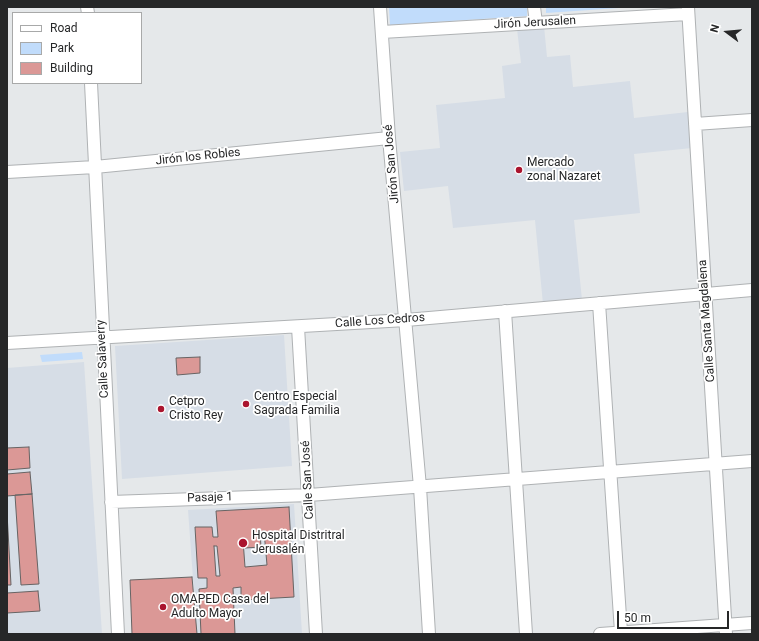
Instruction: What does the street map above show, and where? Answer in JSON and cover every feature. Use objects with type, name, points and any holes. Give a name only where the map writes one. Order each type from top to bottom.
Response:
[{"type":"street","name":"Jirón San José","points":[[380,7],[389,138],[420,487],[429,634]]},
{"type":"street","points":[[534,7],[536,23]]},
{"type":"street","name":"Jirón Jerusalen","points":[[382,32],[536,23],[688,11]]},
{"type":"street","name":"Calle Santa Magdalena","points":[[688,11],[726,629]]},
{"type":"street","name":"Calle Salaverry","points":[[91,84],[102,338],[118,634]]},
{"type":"street","points":[[695,124],[752,120]]},
{"type":"street","name":"Jirón los Robles","points":[[7,172],[95,167],[389,138]]},
{"type":"street","name":"Calle Los Cedros","points":[[7,343],[406,320],[752,290]]},
{"type":"street","points":[[599,303],[621,632]]},
{"type":"street","points":[[505,311],[526,634]]},
{"type":"street","name":"Calle San José","points":[[298,327],[316,634]]},
{"type":"street","name":"Pasaje 1","points":[[111,502],[309,495],[752,461]]},
{"type":"street","points":[[600,634],[726,629],[752,623]]},
{"type":"shaded area","name":"Mercado zonal Nazaret","points":[[544,26],[547,57],[570,55],[573,87],[630,81],[634,118],[688,112],[692,148],[634,154],[640,213],[574,220],[582,300],[543,304],[535,220],[453,228],[448,186],[404,191],[400,152],[440,148],[436,105],[505,98],[502,66],[521,63],[517,29]]},
{"type":"shaded area","points":[[284,335],[292,466],[122,479],[115,346]]},
{"type":"shaded area","points":[[84,362],[102,634],[7,634],[7,368]]},
{"type":"shaded area","name":"Hospital Distritral Jerusalén","points":[[294,504],[302,634],[197,634],[188,510]]},
{"type":"green space","points":[[389,7],[527,7],[527,16],[390,25]]},
{"type":"green space","points":[[546,7],[633,7],[546,13]]},
{"type":"green space","points":[[82,352],[83,359],[42,362],[40,355]]},
{"type":"building","points":[[200,357],[200,373],[177,375],[176,358]]},
{"type":"building","points":[[29,447],[30,468],[7,470],[7,448]]},
{"type":"building","points":[[30,472],[32,494],[7,496],[7,474]]},
{"type":"building","points":[[32,494],[39,584],[21,585],[15,495]]},
{"type":"building","name":"Hospital Distritral Jerusalén","points":[[289,507],[294,597],[241,600],[241,587],[233,588],[235,634],[201,634],[199,589],[207,588],[207,578],[198,578],[195,527],[212,527],[213,537],[218,537],[216,511]],"holes":[[[264,531],[267,565],[245,567],[243,540],[245,539],[245,548],[261,547],[260,532]],[[214,546],[217,546],[220,576],[216,576]]]},
{"type":"building","points":[[7,513],[11,585],[7,585]]},
{"type":"building","name":"OMAPED Casa del Adulto Mayor","points":[[192,577],[197,634],[132,634],[130,580]]},
{"type":"building","points":[[38,591],[40,611],[7,613],[7,593]]},
{"type":"place","name":"Mercado zonal Nazaret","points":[[519,170]]},
{"type":"place","name":"Centro Especial Sagrada Familia","points":[[246,404]]},
{"type":"place","name":"Cetpro Cristo Rey","points":[[161,409]]},
{"type":"place","name":"Hospital Distritral Jerusalén","points":[[243,543]]},
{"type":"place","name":"OMAPED Casa del Adulto Mayor","points":[[163,607]]}]
